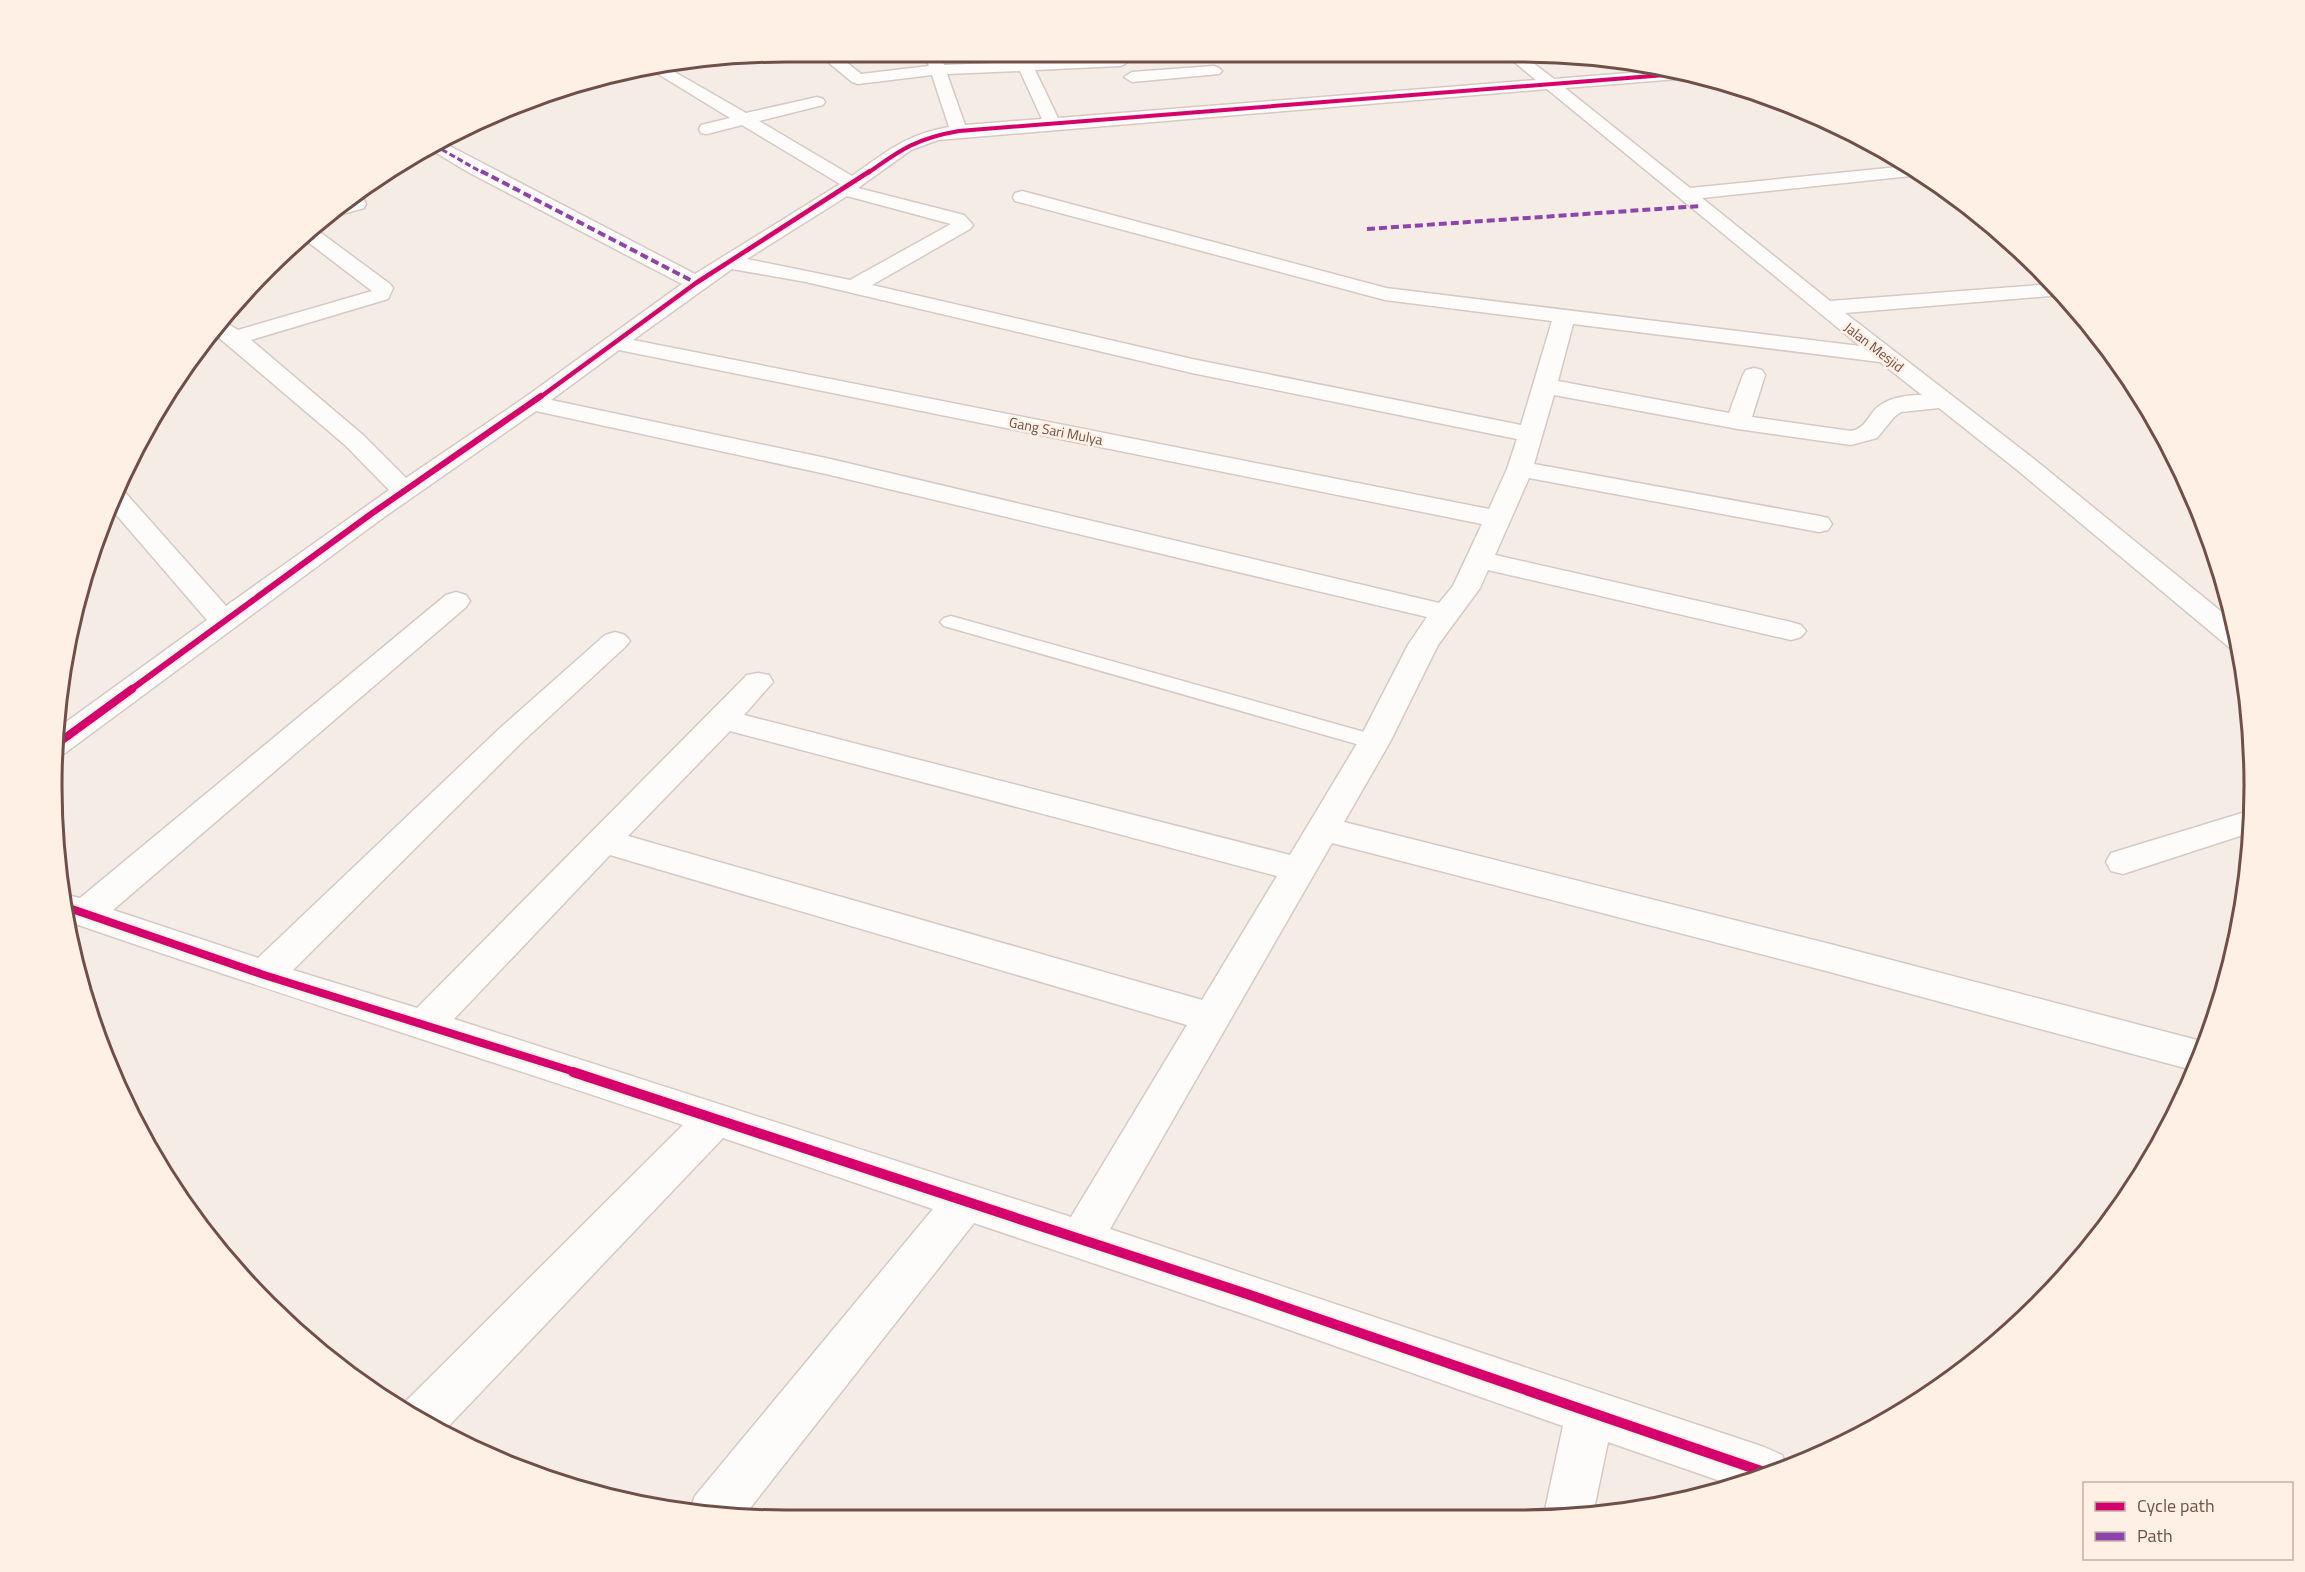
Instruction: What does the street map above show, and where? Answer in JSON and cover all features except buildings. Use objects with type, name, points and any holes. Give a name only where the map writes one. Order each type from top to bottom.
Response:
[{"type":"street","points":[[837,62],[860,81],[938,70],[1063,62]]},
{"type":"street","points":[[935,62],[959,131]]},
{"type":"street","points":[[1024,62],[1052,123]]},
{"type":"street","points":[[1122,62],[1152,114]]},
{"type":"street","name":"Jalan Mesjid","points":[[1522,62],[1825,308],[2025,464],[2227,631]]},
{"type":"street","points":[[1132,77],[1214,71]]},
{"type":"street","points":[[664,72],[744,119],[848,187],[957,219],[963,225],[853,287]]},
{"type":"street","points":[[63,739],[404,491],[532,403],[696,283],[848,187],[887,158],[917,140],[959,131],[1152,114],[1661,75]]},
{"type":"street","points":[[707,129],[817,102]]},
{"type":"street","points":[[442,149],[696,283]]},
{"type":"street","points":[[1686,194],[1903,172]]},
{"type":"street","points":[[1022,197],[1385,294],[1886,356]]},
{"type":"street","points":[[235,338],[381,295],[384,288],[313,237]]},
{"type":"street","points":[[728,262],[853,287],[1274,384],[1530,434]]},
{"type":"street","points":[[1825,308],[2047,291]]},
{"type":"street","points":[[1081,1239],[1324,829],[1374,742],[1424,645],[1466,588],[1520,469],[1564,316]]},
{"type":"street","points":[[224,330],[354,440],[404,491]]},
{"type":"street","name":"Gang Sari Mulya","points":[[616,343],[1497,519]]},
{"type":"street","points":[[1738,422],[1754,375]]},
{"type":"street","points":[[1545,386],[1738,422],[1851,438],[1868,436],[1876,430],[1882,416],[1894,407],[1903,404],[1944,401]]},
{"type":"street","points":[[532,403],[826,466],[1446,613]]},
{"type":"street","points":[[1520,469],[1819,524]]},
{"type":"street","points":[[120,502],[224,621]]},
{"type":"street","points":[[1479,560],[1791,631]]},
{"type":"street","points":[[74,910],[456,601]]},
{"type":"street","points":[[264,975],[510,736],[615,641]]},
{"type":"street","points":[[425,1024],[758,682]]},
{"type":"street","points":[[723,719],[1300,870]]},
{"type":"street","points":[[2123,862],[2242,824]]},
{"type":"street","points":[[1324,829],[1830,958],[2191,1054]]},
{"type":"street","points":[[603,842],[1213,1018]]},
{"type":"street","points":[[74,910],[264,975],[425,1024],[1081,1239],[1758,1470]]},
{"type":"street","points":[[426,1414],[715,1119]]},
{"type":"street","points":[[719,1507],[965,1201]]},
{"type":"street","points":[[1569,1509],[1590,1413]]},
{"type":"lane","points":[[951,622],[1374,742]]},
{"type":"marked path","points":[[442,149],[696,283]]},
{"type":"marked path","points":[[1367,229],[1701,206]]},
{"type":"cycle path","points":[[63,739],[371,514],[532,403],[696,283],[844,190],[905,146],[934,135],[959,131],[1661,75]]},
{"type":"cycle path","points":[[72,909],[264,975],[525,1056],[1247,1294],[1758,1470]]}]
